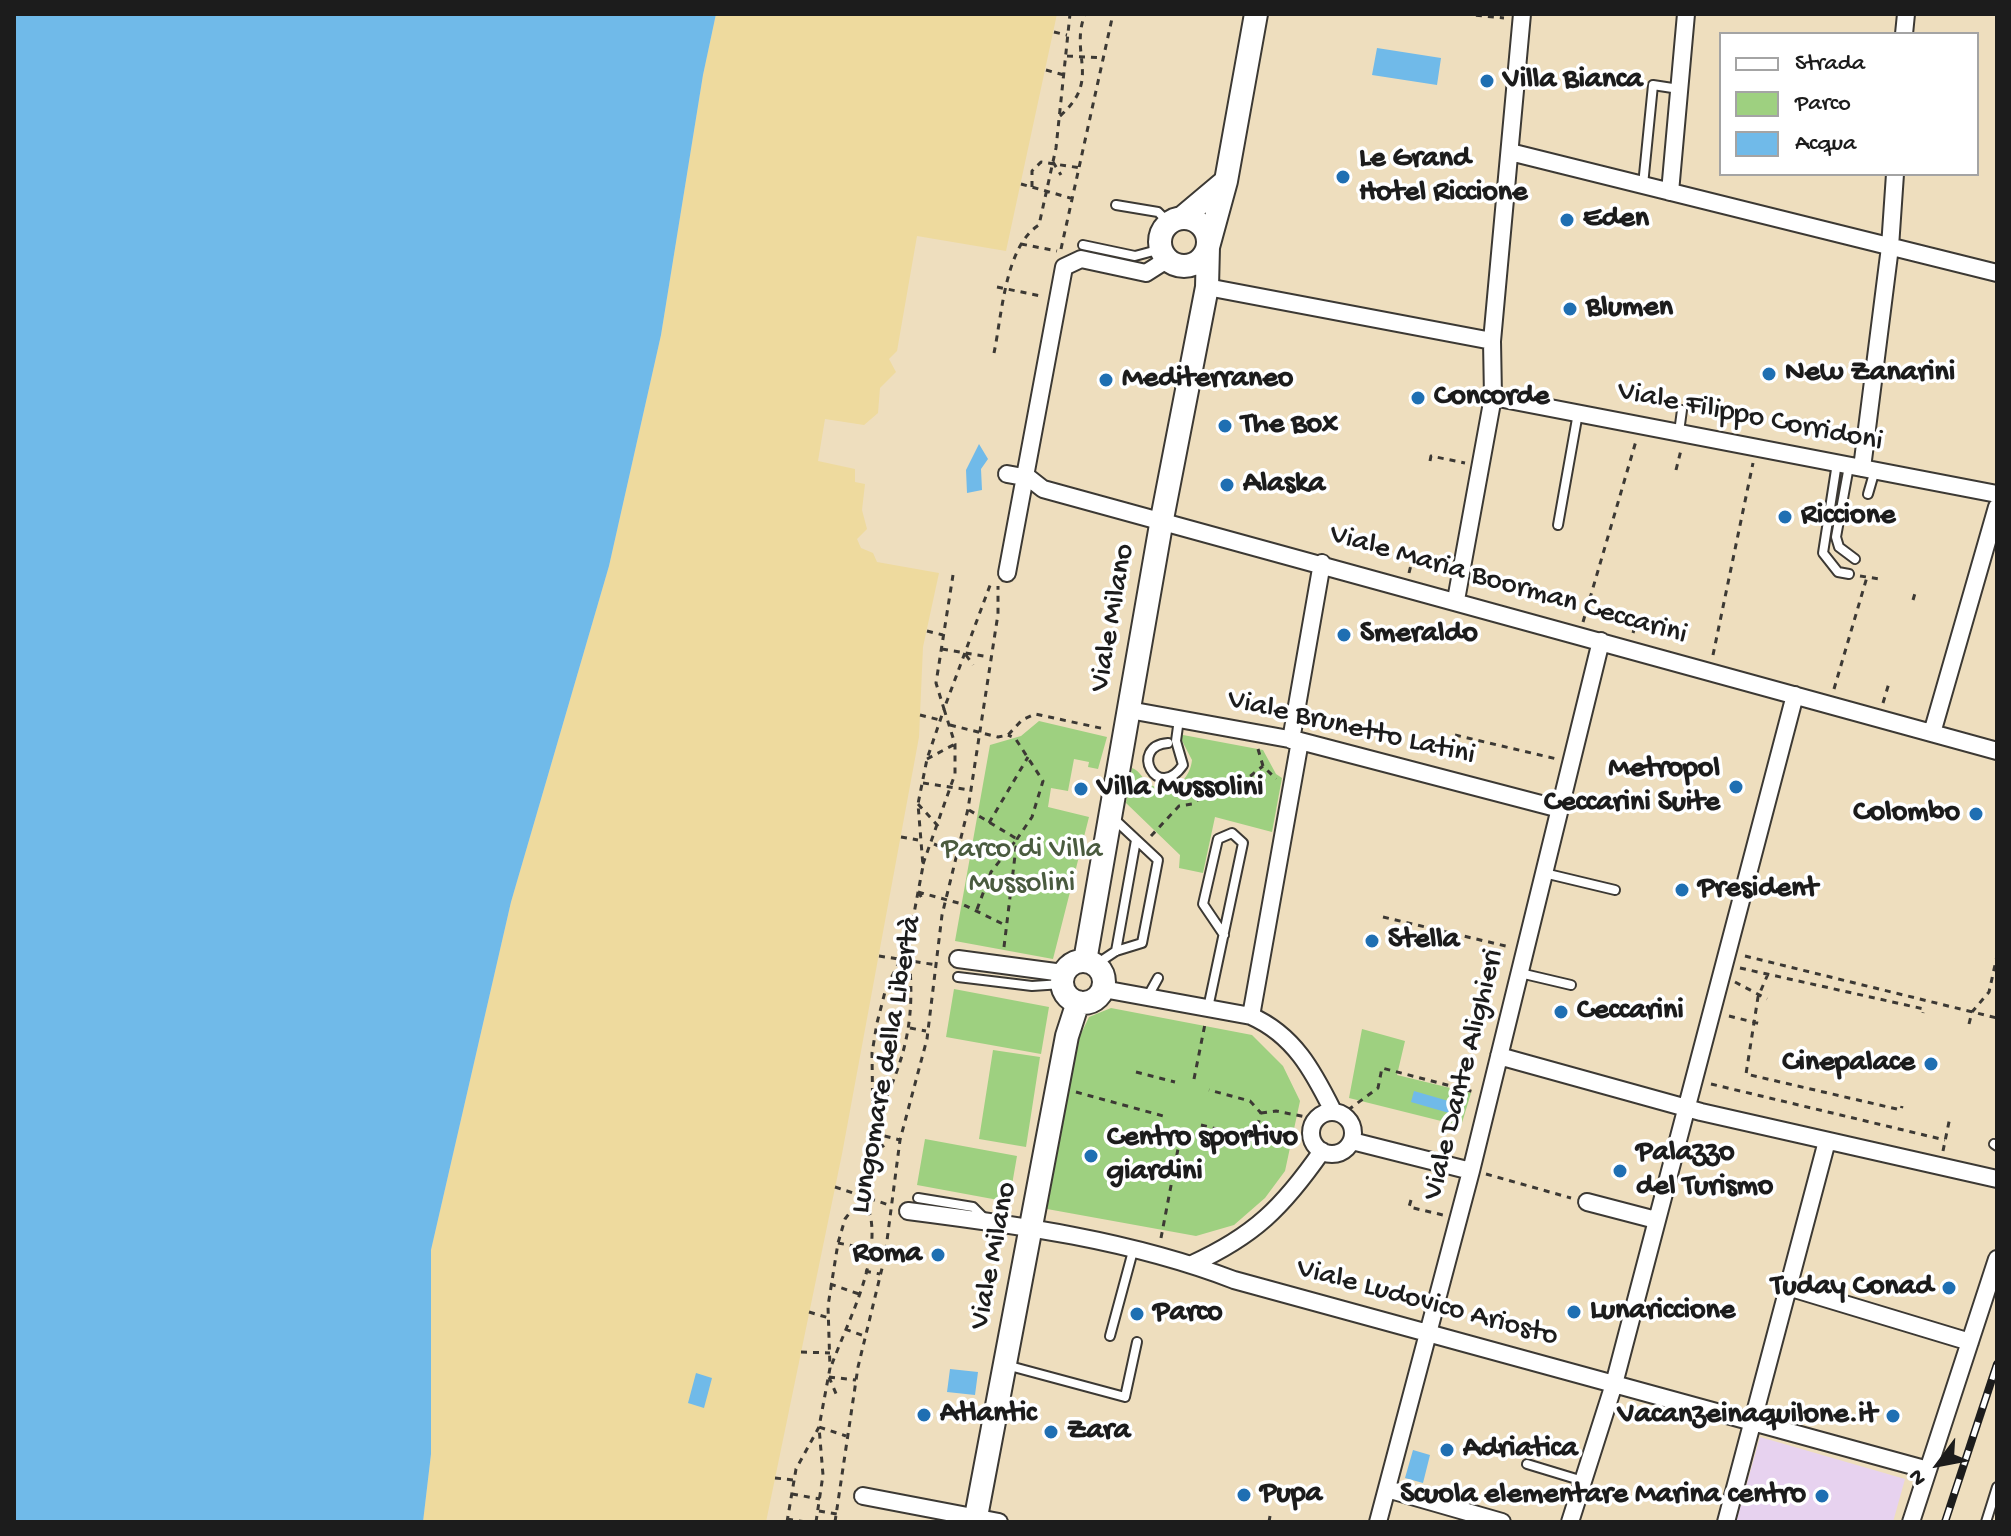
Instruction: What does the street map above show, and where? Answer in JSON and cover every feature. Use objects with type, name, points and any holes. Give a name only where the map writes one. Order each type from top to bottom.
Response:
[{"type":"street","name":"Viale Milano","points":[[1090,963],[1110,815],[1207,287],[1208,247],[1226,181],[1239,64],[1256,14]]},
{"type":"street","points":[[1670,192],[1686,14]]},
{"type":"street","points":[[1456,600],[1493,397],[1492,341],[1522,17]]},
{"type":"street","points":[[1510,152],[1997,273]]},
{"type":"street","points":[[1856,467],[1890,247],[1895,176]]},
{"type":"street","points":[[1226,181],[1175,220],[1161,235],[1172,258],[1207,287],[1492,341]]},
{"type":"street","points":[[999,576],[1024,477],[1062,259],[1081,259],[1146,273],[1172,258],[1200,260],[1208,247],[1202,226],[1175,220]]},
{"type":"street","name":"Viale Filippo Corridoni","points":[[1493,397],[1997,494]]},
{"type":"street","name":"Viale Maria Boorman Ceccarini","points":[[1007,474],[1024,477],[1043,489],[1162,519],[1997,751]]},
{"type":"street","points":[[1932,733],[1997,507]]},
{"type":"street","points":[[1251,1016],[1293,785],[1296,740],[1322,563]]},
{"type":"street","name":"Viale Dante Alighieri","points":[[1378,1522],[1459,1219],[1601,641]]},
{"type":"street","points":[[1570,1522],[1614,1384],[1684,1108],[1795,695]]},
{"type":"street","name":"Viale Brunetto Latini","points":[[1129,710],[1296,740],[1410,777],[1560,809]]},
{"type":"street","points":[[958,959],[1062,978]]},
{"type":"street","points":[[1072,963],[1090,963],[1103,975],[1103,989],[1093,1000],[1078,1002],[1067,995],[1062,978],[1072,963]]},
{"type":"street","points":[[1103,989],[1251,1016],[1270,1024],[1293,1044],[1338,1112],[1353,1129],[1352,1141],[1335,1154],[1322,1151]]},
{"type":"street","name":"Viale Milano","points":[[976,1519],[1057,1087],[1078,1002]]},
{"type":"street","points":[[1499,1056],[1684,1108],[1997,1179]]},
{"type":"street","points":[[1322,1151],[1313,1127],[1338,1112]]},
{"type":"street","points":[[1352,1141],[1471,1171]]},
{"type":"street","points":[[1726,1522],[1827,1141]]},
{"type":"street","points":[[1192,1264],[1222,1251],[1258,1226],[1290,1197],[1322,1151]]},
{"type":"street","points":[[1587,1202],[1656,1220]]},
{"type":"street","name":"Viale Ludovico Ariosto","points":[[913,1205],[1031,1227],[1192,1264],[1234,1280],[1928,1470]]},
{"type":"street","points":[[1911,1522],[1997,1259]]},
{"type":"street","points":[[1788,1287],[1970,1342]]},
{"type":"street","points":[[1387,1489],[1502,1522]]},
{"type":"street","points":[[863,1496],[999,1522]]},
{"type":"lane","points":[[1643,185],[1653,85],[1679,89]]},
{"type":"lane","points":[[1116,205],[1158,212],[1175,220]]},
{"type":"lane","points":[[1083,245],[1135,256],[1172,258]]},
{"type":"lane","points":[[1679,433],[1682,410]]},
{"type":"lane","points":[[1558,525],[1578,413]]},
{"type":"lane","points":[[1856,467],[1868,494]]},
{"type":"lane","points":[[1855,559],[1839,547],[1836,537],[1856,467]]},
{"type":"lane","points":[[1849,574],[1838,572],[1827,563],[1823,553],[1856,467]]},
{"type":"lane","points":[[1168,743],[1155,747],[1148,755],[1148,765],[1155,775],[1164,779],[1176,775],[1183,765],[1176,741],[1179,719]]},
{"type":"lane","points":[[1090,963],[1142,943],[1158,860],[1110,815]]},
{"type":"lane","points":[[1208,1008],[1224,935],[1243,843],[1232,833],[1218,839],[1203,904],[1224,935]]},
{"type":"lane","points":[[1116,951],[1139,843]]},
{"type":"lane","points":[[1544,873],[1615,890]]},
{"type":"lane","points":[[1520,973],[1571,985]]},
{"type":"lane","points":[[958,977],[1032,986],[1062,978]]},
{"type":"lane","points":[[1148,997],[1158,978]]},
{"type":"lane","points":[[1110,1336],[1133,1251]]},
{"type":"lane","points":[[1005,1365],[1125,1397],[1137,1342]]},
{"type":"lane","points":[[1527,1464],[1583,1481]]},
{"type":"lane","points":[[1986,1522],[1997,1487]]},
{"type":"path","points":[[994,353],[1020,244],[1025,234],[1039,225],[1053,162],[1070,14]]},
{"type":"path","points":[[1059,117],[1082,91],[1080,34],[1085,14]]},
{"type":"path","points":[[1064,241],[1113,14]]},
{"type":"path","points":[[1464,14],[1522,17]]},
{"type":"path","points":[[1054,32],[1067,35]]},
{"type":"path","points":[[1066,56],[1104,58]]},
{"type":"path","points":[[1046,70],[1064,75]]},
{"type":"path","points":[[1032,187],[1032,171],[1041,162],[1081,168]]},
{"type":"path","points":[[1053,162],[1061,175]]},
{"type":"path","points":[[1021,184],[1074,199]]},
{"type":"path","points":[[1020,244],[1062,259]]},
{"type":"path","points":[[997,287],[1056,299]]},
{"type":"path","points":[[1580,635],[1640,426]]},
{"type":"path","points":[[1710,671],[1756,448]]},
{"type":"path","points":[[1430,461],[1431,456],[1480,466]]},
{"type":"path","points":[[1849,574],[1880,579]]},
{"type":"path","name":"Lungomare della Libertà","points":[[787,1520],[796,1469],[819,1427],[830,1368],[830,1284],[845,1219],[862,1196],[875,1122],[872,1053],[886,988],[908,945],[923,866],[918,840],[918,804],[927,759],[944,709],[936,683],[953,575]]},
{"type":"path","points":[[923,866],[951,787],[955,744],[944,709],[999,576]]},
{"type":"path","name":"Lungomare della Libertà","points":[[835,1522],[856,1380],[881,1275],[900,1140],[928,1031],[945,899],[968,809],[998,614],[999,576]]},
{"type":"path","points":[[1829,704],[1867,577]]},
{"type":"path","points":[[1913,600],[1916,590]]},
{"type":"path","points":[[927,631],[943,635]]},
{"type":"path","points":[[941,649],[989,657]]},
{"type":"path","points":[[965,653],[973,665]]},
{"type":"path","points":[[1879,718],[1889,683]]},
{"type":"path","points":[[1008,735],[1022,720],[1035,714],[1125,733]]},
{"type":"path","points":[[920,715],[940,720]]},
{"type":"path","points":[[950,725],[1015,738],[1043,781],[1032,817],[991,872],[976,912]]},
{"type":"path","points":[[1258,733],[1263,766],[1276,780],[1293,785]]},
{"type":"path","name":"Viale Brunetto Latini","points":[[1455,735],[1571,762]]},
{"type":"path","points":[[927,759],[955,744]]},
{"type":"path","points":[[989,824],[1028,757]]},
{"type":"path","points":[[1139,843],[1179,806],[1192,804],[1218,785],[1248,778],[1263,766]]},
{"type":"path","points":[[922,782],[970,790]]},
{"type":"path","points":[[918,804],[939,827]]},
{"type":"path","points":[[968,809],[1017,839]]},
{"type":"path","points":[[901,837],[918,840]]},
{"type":"path","points":[[1001,965],[1017,839]]},
{"type":"path","points":[[933,844],[956,853]]},
{"type":"path","points":[[918,892],[945,899],[1007,926]]},
{"type":"path","points":[[918,892],[924,901]]},
{"type":"path","points":[[1383,917],[1525,951]]},
{"type":"path","points":[[875,1122],[904,1057],[910,1028],[908,945]]},
{"type":"path","points":[[879,956],[937,965]]},
{"type":"path","points":[[1969,1024],[1972,1012],[1989,992],[1997,956]]},
{"type":"path","points":[[1723,962],[1810,986],[1924,1009],[1923,1013]]},
{"type":"path","points":[[1723,962],[1758,997],[1767,999]]},
{"type":"path","points":[[1723,962],[1997,1018]]},
{"type":"path","points":[[1768,974],[1758,997],[1746,1074],[1826,1090],[1901,1110],[1902,1106]]},
{"type":"path","points":[[1194,1079],[1208,1008]]},
{"type":"path","points":[[1710,1012],[1761,1024]]},
{"type":"path","points":[[910,1028],[928,1031]]},
{"type":"path","points":[[1338,1112],[1378,1088],[1382,1068],[1490,1096]]},
{"type":"path","points":[[1136,1072],[1175,1082]]},
{"type":"path","points":[[1692,1079],[1945,1140]]},
{"type":"path","points":[[1057,1087],[1167,1117]]},
{"type":"path","points":[[1209,1090],[1250,1101],[1261,1113]]},
{"type":"path","points":[[1201,1125],[1236,1134],[1257,1128],[1302,1138],[1313,1127],[1276,1111],[1261,1113]]},
{"type":"path","points":[[1257,1128],[1261,1113]]},
{"type":"path","points":[[1940,1166],[1950,1117]]},
{"type":"path","points":[[1157,1256],[1182,1128]]},
{"type":"path","points":[[873,1133],[900,1140]]},
{"type":"path","points":[[873,1133],[885,1149]]},
{"type":"path","points":[[1471,1171],[1587,1202]]},
{"type":"path","points":[[835,1187],[890,1205]]},
{"type":"path","points":[[830,1368],[865,1271],[871,1219],[862,1196]]},
{"type":"path","points":[[1411,1200],[1409,1207],[1459,1219]]},
{"type":"path","points":[[838,1243],[869,1249]]},
{"type":"path","points":[[865,1271],[881,1275]]},
{"type":"path","points":[[830,1284],[859,1294]]},
{"type":"path","points":[[809,1312],[829,1318]]},
{"type":"path","points":[[845,1329],[867,1337]]},
{"type":"path","points":[[801,1352],[830,1353]]},
{"type":"path","points":[[837,1396],[829,1377],[856,1380]]},
{"type":"path","points":[[816,1522],[823,1475],[819,1427],[847,1436]]},
{"type":"path","points":[[775,1478],[794,1480]]},
{"type":"path","points":[[791,1494],[820,1499]]},
{"type":"path","points":[[819,1511],[837,1514]]},
{"type":"path","points":[[1269,1522],[1270,1516]]},
{"type":"path","points":[[787,1520],[806,1522]]},
{"type":"shaded area","name":"Scuola elementare Marina centro","points":[[1760,1437],[1905,1479],[1893,1522],[1736,1522]]},
{"type":"green space","name":"Parco di Villa Mussolini","points":[[1039,721],[1107,737],[1098,769],[1088,767],[1089,762],[1074,759],[1068,791],[1051,788],[1048,807],[1089,817],[1053,959],[955,941],[990,745],[1021,736]]},
{"type":"green space","points":[[1183,735],[1263,750],[1276,774],[1282,778],[1272,832],[1215,817],[1203,873],[1179,868],[1180,855],[1126,803],[1132,768],[1158,788],[1172,788],[1183,780],[1192,760],[1180,737]]},
{"type":"green space","points":[[954,989],[1049,1007],[1041,1054],[946,1037]]},
{"type":"green space","points":[[1111,1008],[1252,1035],[1283,1066],[1300,1101],[1285,1171],[1265,1198],[1234,1225],[1196,1236],[1047,1209],[1079,1038],[1089,1017]]},
{"type":"green space","points":[[1362,1029],[1405,1041],[1397,1075],[1471,1093],[1461,1126],[1349,1098]]},
{"type":"green space","points":[[993,1050],[1040,1057],[1026,1147],[979,1139]]},
{"type":"green space","points":[[925,1139],[1017,1156],[1009,1202],[917,1185]]},
{"type":"sand","points":[[716,14],[1057,14],[1006,251],[917,236],[897,351],[889,359],[896,372],[880,388],[878,413],[864,425],[825,419],[818,461],[855,469],[855,482],[865,484],[862,510],[867,529],[857,539],[861,548],[873,553],[877,562],[939,573],[923,647],[919,737],[842,1154],[766,1522],[423,1522],[431,1454],[431,1250],[511,902],[609,566],[661,335],[703,75]]},
{"type":"water","points":[[14,14],[716,14],[703,75],[661,335],[609,566],[511,902],[431,1250],[431,1454],[423,1522],[14,1522]]},
{"type":"water","points":[[1377,48],[1441,58],[1437,85],[1372,75]]},
{"type":"water","points":[[979,444],[988,459],[981,469],[982,490],[967,493],[966,470]]},
{"type":"water","points":[[1414,1091],[1452,1102],[1449,1113],[1411,1102]]},
{"type":"water","points":[[950,1369],[978,1372],[975,1395],[947,1392]]},
{"type":"water","points":[[696,1373],[712,1378],[704,1408],[688,1403]]},
{"type":"water","points":[[1413,1450],[1430,1455],[1423,1483],[1405,1478]]},
{"type":"railway","points":[[1945,1522],[1997,1364]]},
{"type":"place","name":"Villa Bianca","points":[[1487,81]]},
{"type":"place","name":"Le Grand Hotel Riccione","points":[[1343,177]]},
{"type":"place","name":"Eden","points":[[1567,220]]},
{"type":"place","name":"Blumen","points":[[1570,309]]},
{"type":"place","name":"New Zanarini","points":[[1769,374]]},
{"type":"place","name":"Mediterraneo","points":[[1106,380]]},
{"type":"place","name":"Concorde","points":[[1418,398]]},
{"type":"place","name":"The Box","points":[[1225,426]]},
{"type":"place","name":"Alaska","points":[[1227,485]]},
{"type":"place","name":"Riccione","points":[[1785,517]]},
{"type":"place","name":"Smeraldo","points":[[1344,635]]},
{"type":"place","name":"Metropol Ceccarini Suite","points":[[1736,787]]},
{"type":"place","name":"Villa Mussolini","points":[[1081,789]]},
{"type":"place","name":"Colombo","points":[[1976,814]]},
{"type":"place","name":"President","points":[[1682,890]]},
{"type":"place","name":"Stella","points":[[1372,941]]},
{"type":"place","name":"Ceccarini","points":[[1561,1012]]},
{"type":"place","name":"Cinepalace","points":[[1931,1064]]},
{"type":"place","name":"Centro sportivo giardini","points":[[1091,1156]]},
{"type":"place","name":"Palazzo del Turismo","points":[[1620,1171]]},
{"type":"place","name":"Roma","points":[[938,1255]]},
{"type":"place","name":"Tuday Conad","points":[[1949,1288]]},
{"type":"place","name":"Lunariccione","points":[[1574,1312]]},
{"type":"place","name":"Parco","points":[[1137,1314]]},
{"type":"place","name":"Atlantic","points":[[924,1415]]},
{"type":"place","name":"Vacanzeinaquilone.it","points":[[1893,1416]]},
{"type":"place","name":"Zara","points":[[1051,1432]]},
{"type":"place","name":"Adriatica","points":[[1447,1450]]},
{"type":"place","name":"Pupa","points":[[1244,1495]]},
{"type":"place","name":"Scuola elementare Marina centro","points":[[1822,1496]]}]
